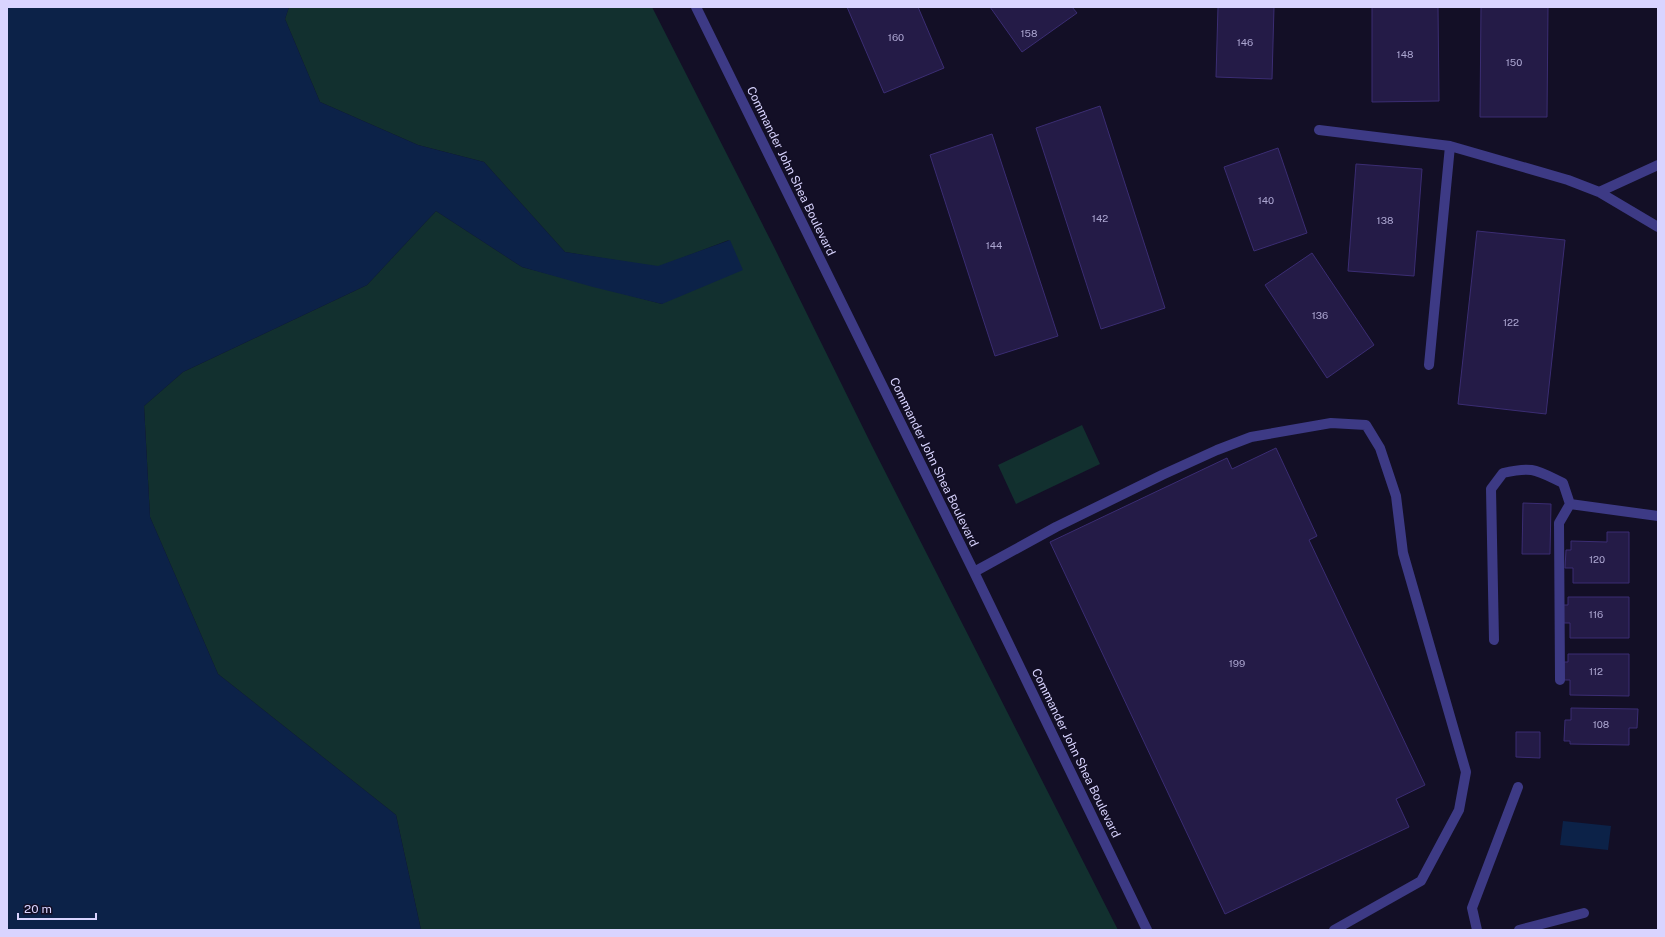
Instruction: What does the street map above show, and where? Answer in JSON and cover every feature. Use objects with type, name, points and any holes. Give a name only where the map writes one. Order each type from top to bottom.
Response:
[{"type":"street","name":"Commander John Shea Boulevard","points":[[696,7],[974,572],[1147,930]]},
{"type":"street","points":[[1319,130],[1450,146],[1529,168],[1598,192],[1658,227]]},
{"type":"street","points":[[1429,365],[1450,146]]},
{"type":"street","points":[[1598,192],[1658,165]]},
{"type":"street","points":[[974,572],[1056,527],[1162,475],[1244,440],[1285,430],[1331,423],[1366,425],[1380,448],[1396,496],[1403,553],[1466,772],[1459,810],[1421,881],[1334,930]]},
{"type":"street","points":[[1494,640],[1491,489],[1503,473],[1520,469],[1536,470],[1563,483],[1570,504],[1559,523],[1560,680]]},
{"type":"street","points":[[1570,504],[1658,516]]},
{"type":"street","points":[[1477,930],[1472,908],[1518,787]]},
{"type":"street","points":[[1519,930],[1584,913]]},
{"type":"green space","points":[[289,7],[652,7],[774,247],[872,446],[1118,930],[421,930],[396,815],[218,674],[150,517],[144,406],[183,372],[367,285],[436,211],[522,267],[662,304],[729,240],[658,267],[565,252],[484,162],[418,145],[320,102],[285,19]]},
{"type":"green space","points":[[1082,425],[1100,464],[1016,504],[998,465]]},
{"type":"water","points":[[7,7],[289,7],[285,19],[320,102],[418,145],[484,162],[565,252],[658,266],[730,240],[743,270],[662,304],[522,267],[436,211],[367,285],[183,372],[144,406],[150,517],[218,674],[396,815],[421,930],[7,930]]},
{"type":"water","points":[[1563,821],[1611,826],[1608,850],[1560,845]]},
{"type":"building","points":[[847,7],[918,7],[944,68],[884,93]]},
{"type":"building","points":[[990,7],[1072,7],[1077,13],[1022,52]]},
{"type":"building","points":[[1218,7],[1274,7],[1272,79],[1216,77]]},
{"type":"building","points":[[1372,7],[1438,7],[1439,101],[1372,102]]},
{"type":"building","points":[[1481,7],[1548,7],[1547,117],[1480,117]]},
{"type":"building","points":[[1100,106],[1165,308],[1101,329],[1036,128]]},
{"type":"building","points":[[992,134],[1058,336],[995,356],[930,155]]},
{"type":"building","points":[[1278,148],[1307,233],[1254,251],[1224,167]]},
{"type":"building","points":[[1356,164],[1422,169],[1414,276],[1348,271]]},
{"type":"building","points":[[1477,231],[1565,240],[1546,414],[1458,404]]},
{"type":"building","points":[[1312,253],[1374,345],[1327,378],[1265,285]]},
{"type":"building","points":[[1276,448],[1317,536],[1309,540],[1425,785],[1396,799],[1409,827],[1225,914],[1050,542],[1227,458],[1232,469]]},
{"type":"building","points":[[1523,503],[1551,504],[1550,554],[1522,554]]},
{"type":"building","points":[[1607,532],[1629,532],[1629,583],[1573,583],[1573,568],[1565,568],[1566,550],[1571,550],[1571,541],[1607,542]]},
{"type":"building","points":[[1568,597],[1629,597],[1629,638],[1570,638],[1570,623],[1562,623],[1563,605],[1568,605]]},
{"type":"building","points":[[1568,654],[1629,654],[1629,696],[1570,695],[1570,680],[1562,680],[1563,662],[1568,662]]},
{"type":"building","points":[[1571,708],[1638,709],[1637,728],[1629,728],[1629,745],[1570,744],[1570,741],[1564,741],[1565,720],[1571,720]]},
{"type":"building","points":[[1516,732],[1540,732],[1540,758],[1516,757]]}]
